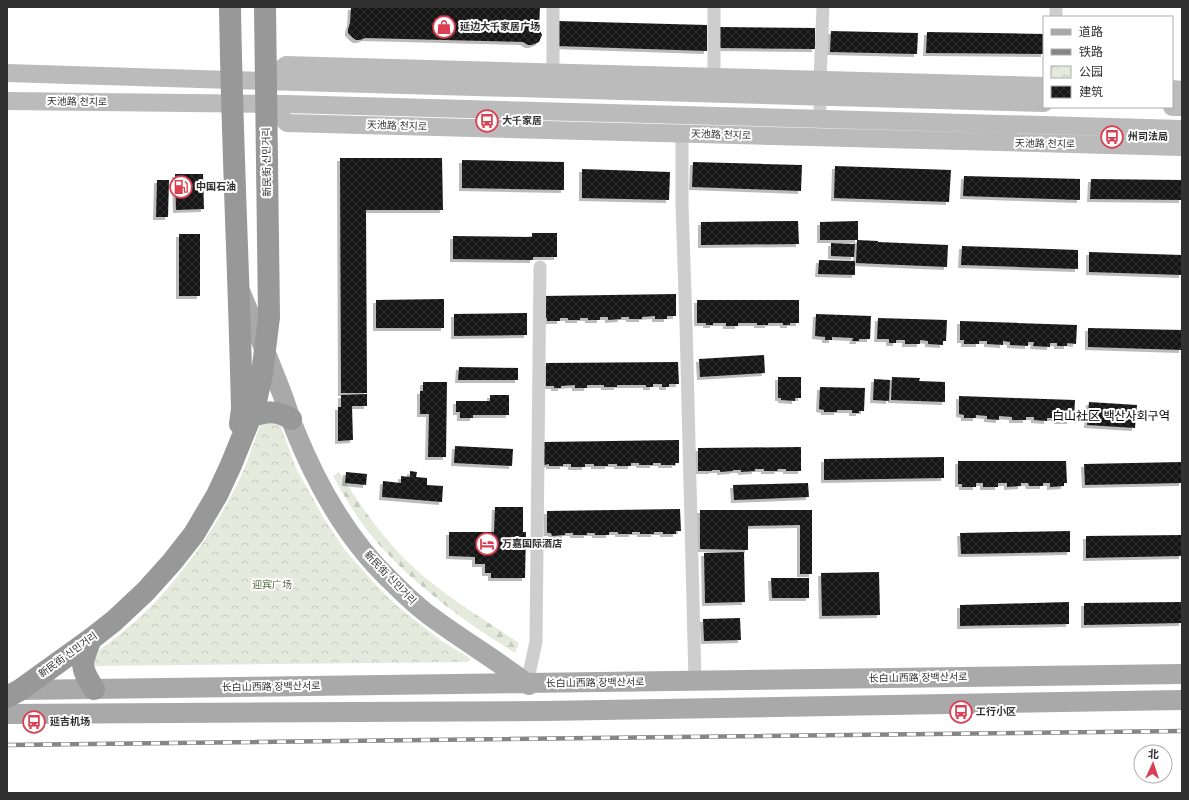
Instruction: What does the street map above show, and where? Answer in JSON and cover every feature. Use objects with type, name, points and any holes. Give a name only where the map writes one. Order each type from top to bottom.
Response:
[{"type":"highway","name":"新民街 신민거리","points":[[230,7],[242,409],[235,455]]},
{"type":"highway","name":"新民街 신민거리","points":[[11,692],[91,639],[146,591],[184,547],[210,508],[251,417],[262,374],[270,317],[265,7]]},
{"type":"highway","points":[[251,417],[261,413],[274,412],[280,413],[291,419]]},
{"type":"highway","points":[[91,639],[82,664],[85,674],[94,689]]},
{"type":"main road","points":[[266,81],[286,65],[553,72],[714,77],[820,88],[1043,103]]},
{"type":"main road","points":[[7,72],[266,81],[820,88],[1043,86]]},
{"type":"main road","name":"天池路 천지로","points":[[7,101],[267,104],[1182,129]]},
{"type":"main road","name":"天池路 천지로","points":[[267,104],[287,123],[1182,147]]},
{"type":"main road","name":"新民街 신민거리","points":[[239,290],[265,350],[307,458],[323,490],[342,521],[364,551],[388,579],[431,618],[488,655],[563,711]]},
{"type":"main road","name":"新民街 신민거리","points":[[270,317],[281,392]]},
{"type":"main road","name":"长白山西路 장백산서로","points":[[11,692],[94,689],[1182,674]]},
{"type":"main road","points":[[7,714],[563,711],[1182,700]]},
{"type":"street","points":[[552,7],[553,72]]},
{"type":"street","points":[[714,7],[714,77]]},
{"type":"street","points":[[820,119],[823,7]]},
{"type":"street","points":[[682,134],[682,204],[695,681]]},
{"type":"street","points":[[527,684],[536,642],[540,267]]},
{"type":"green space","name":"迎宾广场","points":[[262,422],[280,424],[296,468],[323,517],[345,550],[395,604],[440,640],[468,657],[470,661],[93,666],[89,661],[94,655],[128,628],[152,606],[182,571],[215,525],[242,474]]},
{"type":"green space","points":[[339,472],[372,521],[401,556],[424,577],[450,597],[519,643],[515,653],[435,598],[399,566],[367,530],[353,510],[333,476]]},
{"type":"building","name":"延边大千家居广场","points":[[351,7],[540,7],[539,28],[542,35],[539,42],[532,45],[528,45],[523,42],[365,38],[356,40],[348,33]]},
{"type":"building","points":[[557,21],[707,25],[707,51],[556,46]]},
{"type":"building","points":[[719,27],[815,28],[815,49],[719,48]]},
{"type":"building","points":[[831,31],[918,33],[917,54],[830,52]]},
{"type":"building","points":[[927,32],[1043,34],[1043,54],[926,53]]},
{"type":"building","points":[[340,158],[442,158],[443,210],[366,210],[367,393],[341,393]]},
{"type":"building","points":[[462,160],[564,162],[564,190],[462,188]]},
{"type":"building","points":[[693,162],[802,165],[801,191],[692,187]]},
{"type":"building","points":[[835,166],[951,170],[949,202],[834,198]]},
{"type":"building","points":[[582,169],[670,172],[669,200],[582,198]]},
{"type":"building","points":[[175,174],[203,174],[204,209],[176,210]]},
{"type":"building","points":[[964,176],[1080,179],[1080,200],[963,196]]},
{"type":"building","points":[[1091,179],[1182,180],[1182,200],[1090,199]]},
{"type":"building","points":[[157,180],[169,180],[168,217],[156,217]]},
{"type":"building","points":[[798,221],[799,244],[701,245],[701,222]]},
{"type":"building","points":[[858,221],[858,240],[820,240],[820,222]]},
{"type":"building","points":[[532,233],[557,233],[557,257],[533,257],[533,260],[453,259],[453,236],[532,237]]},
{"type":"building","points":[[179,234],[200,234],[200,296],[179,296]]},
{"type":"building","points":[[857,240],[878,241],[877,251],[878,242],[948,245],[947,267],[856,263]]},
{"type":"building","points":[[831,243],[855,244],[854,257],[831,256]]},
{"type":"building","points":[[962,246],[1078,250],[1078,269],[961,265]]},
{"type":"building","points":[[1089,252],[1182,255],[1182,275],[1089,272]]},
{"type":"building","points":[[819,260],[855,261],[855,275],[818,274]]},
{"type":"building","points":[[676,294],[676,316],[667,316],[667,319],[655,319],[655,316],[642,317],[642,319],[629,319],[629,317],[621,317],[621,319],[608,320],[608,317],[600,317],[600,320],[580,318],[580,320],[568,320],[568,318],[560,318],[560,321],[547,321],[547,318],[543,318],[543,296]]},
{"type":"building","points":[[444,299],[444,328],[376,328],[376,300]]},
{"type":"building","points":[[697,300],[799,300],[799,323],[790,323],[790,325],[783,325],[783,323],[768,323],[768,325],[757,325],[757,323],[738,323],[738,326],[726,326],[726,323],[713,323],[713,325],[706,325],[706,323],[697,323]]},
{"type":"building","points":[[527,313],[527,335],[454,336],[454,314]]},
{"type":"building","points":[[816,314],[871,316],[870,339],[859,339],[859,341],[852,341],[853,338],[832,337],[832,340],[825,340],[825,337],[815,336]]},
{"type":"building","points":[[878,318],[947,320],[946,341],[943,341],[943,345],[928,344],[928,341],[920,340],[920,344],[905,344],[905,340],[896,340],[896,343],[889,343],[889,339],[877,339]]},
{"type":"building","points":[[960,321],[1077,325],[1076,344],[1067,343],[1067,346],[1057,346],[1057,343],[1050,343],[1050,347],[1033,346],[1034,342],[1028,342],[1028,346],[1010,345],[1010,342],[1003,341],[1003,345],[987,344],[987,341],[979,341],[979,344],[964,344],[964,340],[960,340]]},
{"type":"building","points":[[1088,328],[1182,330],[1182,350],[1088,347]]},
{"type":"building","points":[[764,355],[765,373],[700,377],[699,359]]},
{"type":"building","points":[[678,362],[679,384],[669,384],[669,387],[662,387],[662,384],[653,384],[653,387],[646,387],[646,385],[617,385],[617,387],[604,387],[604,385],[587,385],[587,388],[575,388],[575,385],[561,386],[561,388],[546,386],[546,363]]},
{"type":"building","points":[[459,367],[518,368],[518,380],[458,380]]},
{"type":"building","points":[[778,377],[801,377],[801,398],[795,398],[795,401],[781,400],[781,398],[778,398]]},
{"type":"building","points":[[892,377],[920,378],[919,381],[945,382],[945,402],[891,400]]},
{"type":"building","points":[[874,379],[890,380],[889,401],[873,400]]},
{"type":"building","points":[[423,382],[447,382],[446,457],[428,457],[429,414],[420,414],[420,391],[423,391]]},
{"type":"building","points":[[820,387],[865,388],[864,411],[859,411],[859,413],[852,413],[852,410],[824,412],[824,410],[819,409]]},
{"type":"building","points":[[367,394],[367,406],[352,406],[353,440],[338,441],[338,407],[341,407],[341,395]]},
{"type":"building","points":[[490,395],[509,395],[509,415],[473,415],[473,418],[460,418],[460,412],[456,412],[456,401],[490,401]]},
{"type":"building","points":[[959,396],[1075,400],[1074,419],[1070,419],[1070,421],[1057,421],[1057,418],[1047,418],[1047,421],[1034,420],[1034,417],[1026,417],[1026,420],[1012,420],[1012,417],[999,416],[999,420],[987,419],[987,416],[976,415],[976,418],[964,418],[964,415],[959,414]]},
{"type":"building","points":[[1089,402],[1137,405],[1135,428],[1087,425]]},
{"type":"building","points":[[679,440],[679,463],[675,463],[675,465],[661,465],[661,463],[653,463],[653,465],[639,465],[639,463],[631,463],[631,466],[617,466],[617,464],[608,464],[608,466],[594,466],[594,464],[585,464],[585,467],[571,467],[571,464],[563,464],[563,466],[549,466],[549,464],[544,465],[544,442]]},
{"type":"building","points":[[455,446],[513,449],[512,466],[454,463]]},
{"type":"building","points":[[801,447],[801,471],[786,471],[786,469],[778,469],[777,471],[764,471],[764,469],[755,469],[755,471],[741,472],[741,470],[720,472],[720,470],[698,471],[698,448]]},
{"type":"building","points":[[944,457],[944,478],[824,480],[824,459]]},
{"type":"building","points":[[958,461],[1066,461],[1067,483],[1064,483],[1064,486],[1050,487],[1050,483],[1043,483],[1043,486],[1029,486],[1028,483],[1021,483],[1021,486],[1007,487],[1007,483],[998,483],[998,487],[983,487],[983,483],[976,483],[976,487],[962,487],[962,484],[958,484]]},
{"type":"building","points":[[1182,462],[1182,483],[1085,485],[1084,464]]},
{"type":"building","points":[[410,471],[417,472],[416,477],[427,478],[427,485],[443,486],[442,502],[382,497],[383,481],[401,483],[401,476],[410,477]]},
{"type":"building","points":[[346,472],[367,474],[366,485],[345,483]]},
{"type":"building","points":[[808,483],[809,497],[734,500],[733,485]]},
{"type":"building","name":"万嘉国际酒店","points":[[495,507],[523,507],[523,532],[526,532],[525,578],[491,578],[491,573],[485,573],[485,564],[475,564],[475,557],[449,556],[449,532],[494,532]]},
{"type":"building","points":[[680,509],[681,531],[676,531],[676,534],[654,532],[654,534],[640,534],[640,532],[632,532],[632,534],[618,534],[618,532],[609,532],[609,535],[595,535],[595,533],[587,533],[587,535],[573,535],[573,533],[565,533],[565,535],[552,536],[551,533],[547,533],[547,511]]},
{"type":"building","points":[[700,510],[812,510],[812,574],[800,574],[800,525],[748,526],[748,550],[700,549]]},
{"type":"building","points":[[1070,531],[1070,552],[961,554],[960,533]]},
{"type":"building","points":[[1182,535],[1182,556],[1086,558],[1086,536]]},
{"type":"building","points":[[744,552],[745,602],[705,603],[704,553]]},
{"type":"building","points":[[879,572],[880,615],[822,616],[821,573]]},
{"type":"building","points":[[771,578],[809,578],[809,598],[772,598]]},
{"type":"building","points":[[1069,602],[1069,624],[960,626],[960,605]]},
{"type":"building","points":[[1182,602],[1182,623],[1084,625],[1084,603]]},
{"type":"building","points":[[740,618],[741,640],[704,641],[703,619]]},
{"type":"railway","points":[[7,745],[1182,731]]},
{"type":"place","name":"延边大千家居广场","points":[[444,27]]},
{"type":"place","name":"大千家居","points":[[487,121]]},
{"type":"place","name":"州司法局","points":[[1112,137]]},
{"type":"place","name":"中国石油","points":[[181,187]]},
{"type":"place","name":"万嘉国际酒店","points":[[487,544]]},
{"type":"place","name":"工行小区","points":[[961,712]]},
{"type":"place","name":"延吉机场","points":[[34,722]]},
{"type":"district","name":"白山社区 백산사회구역","points":[[1111,416]]}]
